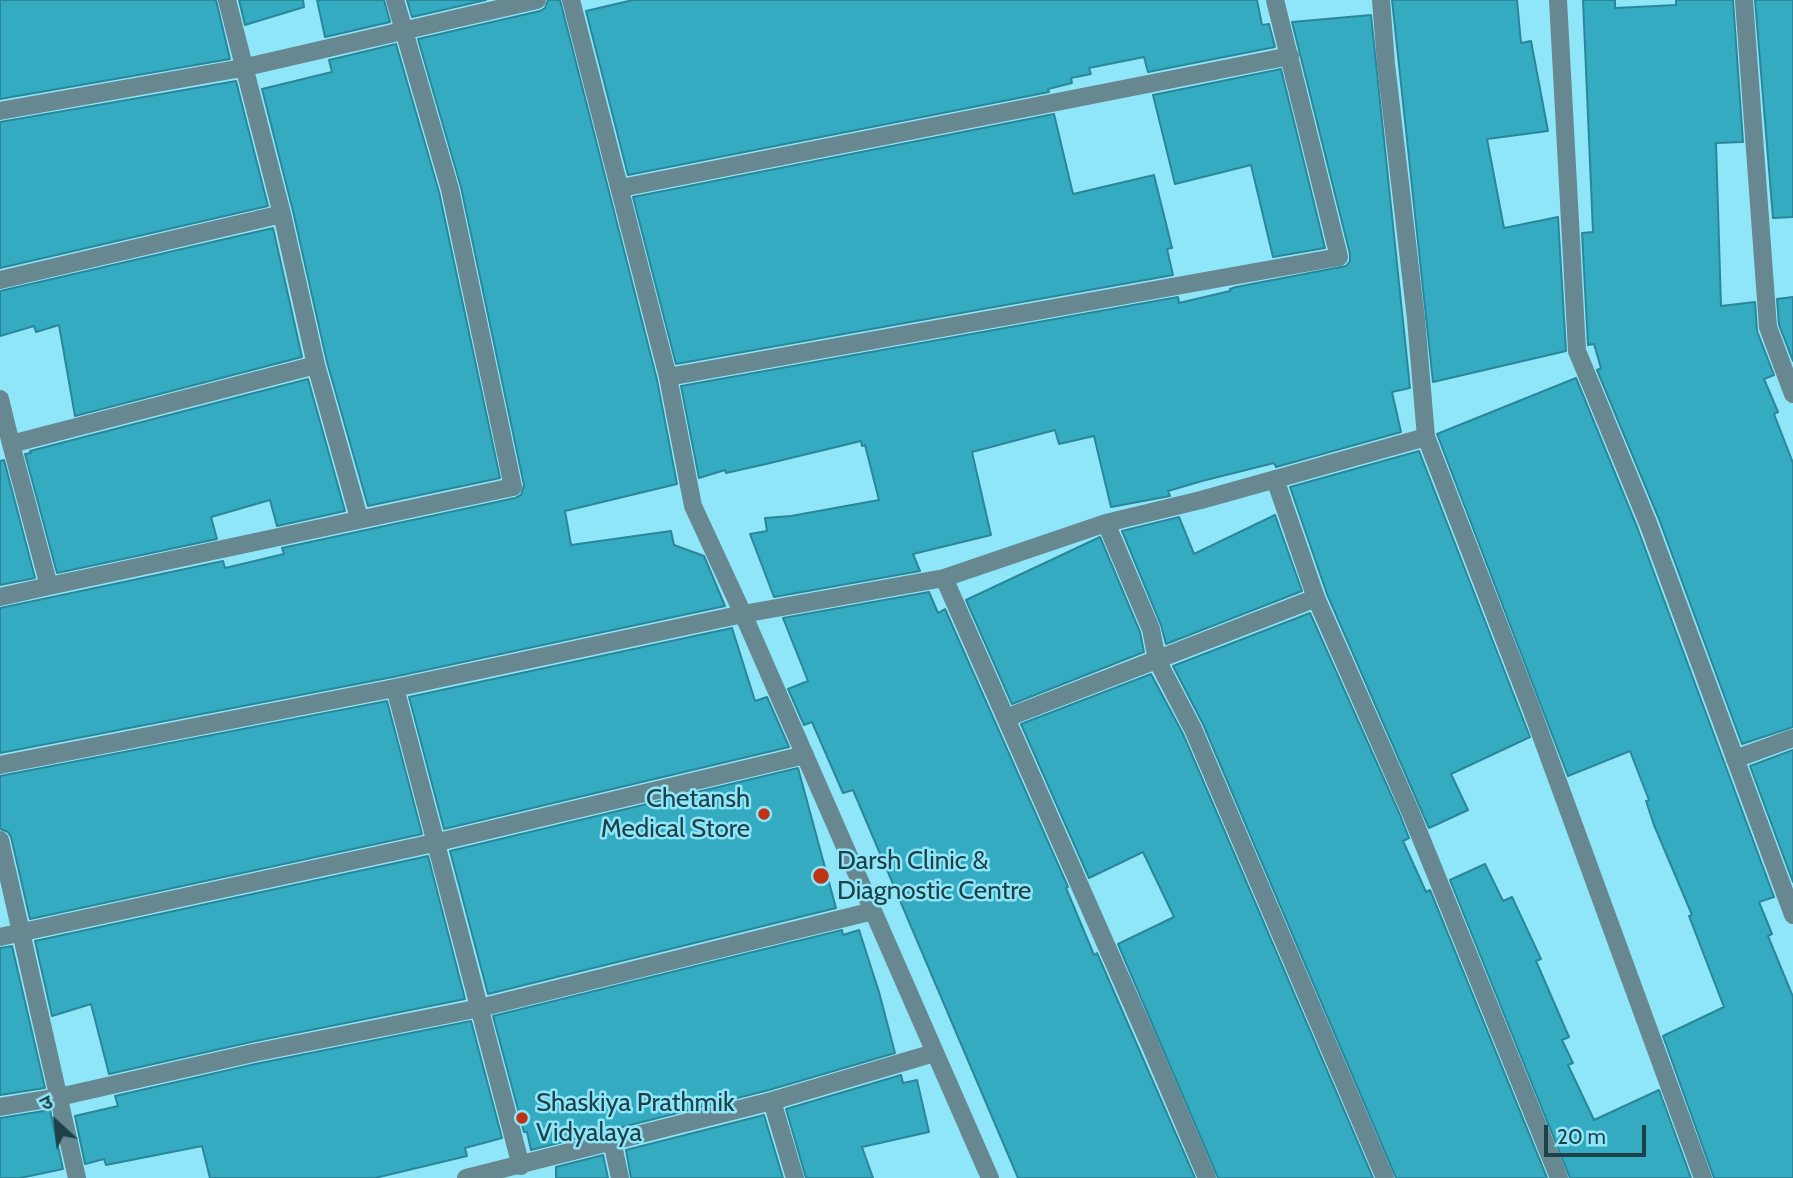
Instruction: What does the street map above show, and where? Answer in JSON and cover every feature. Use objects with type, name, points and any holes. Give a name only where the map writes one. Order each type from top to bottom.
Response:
[{"type":"street","points":[[226,0],[282,214],[316,365],[359,518]]},
{"type":"street","points":[[0,597],[513,487],[450,189],[395,0]]},
{"type":"street","points":[[0,111],[242,68],[537,0]]},
{"type":"street","points":[[571,0],[668,377],[693,506],[990,1178]]},
{"type":"street","points":[[668,377],[1339,257],[1275,0]]},
{"type":"street","points":[[1381,0],[1426,436],[1536,721],[1703,1178]]},
{"type":"street","points":[[1558,0],[1577,351],[1648,523],[1793,915]]},
{"type":"street","points":[[1744,0],[1768,327],[1793,394]]},
{"type":"street","points":[[621,188],[1290,56]]},
{"type":"street","points":[[0,280],[282,214]]},
{"type":"street","points":[[11,444],[316,365]]},
{"type":"street","points":[[0,399],[49,586]]},
{"type":"street","points":[[0,765],[395,688],[743,614],[944,578],[1106,523],[1426,436]]},
{"type":"street","points":[[1275,479],[1316,598],[1409,811],[1559,1178]]},
{"type":"street","points":[[1106,523],[1151,629],[1157,660],[1193,729],[1385,1178]]},
{"type":"street","points":[[944,578],[1207,1178]]},
{"type":"street","points":[[1006,718],[1316,598]]},
{"type":"street","points":[[395,688],[521,1166]]},
{"type":"street","points":[[1735,759],[1793,738]]},
{"type":"street","points":[[0,937],[435,843],[805,755]]},
{"type":"street","points":[[0,840],[19,933],[77,1178]]},
{"type":"street","points":[[0,1107],[59,1097],[253,1053],[480,1008],[873,911]]},
{"type":"street","points":[[466,1178],[772,1101],[934,1053]]},
{"type":"street","points":[[772,1101],[795,1178]]},
{"type":"street","points":[[612,1141],[620,1178]]},
{"type":"building","points":[[0,0],[216,0],[230,59],[0,99]]},
{"type":"building","points":[[239,0],[303,0],[304,7],[245,25]]},
{"type":"building","points":[[317,0],[384,0],[390,22],[325,37]]},
{"type":"building","points":[[407,0],[486,0],[412,17]]},
{"type":"building","points":[[548,0],[560,0],[657,380],[677,484],[565,511],[571,545],[671,531],[674,545],[704,556],[725,606],[393,677],[0,753],[0,608],[223,561],[225,568],[284,554],[282,548],[521,495],[524,485],[461,187],[418,39],[540,11],[545,8]]},
{"type":"building","points":[[633,0],[1257,0],[1262,25],[1269,24],[1275,47],[1148,72],[1144,57],[1089,68],[1091,74],[1071,78],[1072,83],[1048,89],[1049,92],[628,175],[586,11]]},
{"type":"building","points":[[1392,0],[1517,0],[1521,43],[1531,41],[1548,131],[1487,139],[1504,228],[1558,217],[1566,351],[1433,382]]},
{"type":"building","points":[[1583,0],[1615,0],[1615,8],[1676,5],[1676,0],[1733,0],[1743,142],[1716,143],[1721,306],[1755,302],[1757,331],[1774,375],[1764,379],[1778,412],[1774,414],[1793,463],[1793,727],[1742,744],[1659,519],[1597,370],[1601,368],[1594,344],[1588,345],[1582,233],[1593,232]]},
{"type":"building","points":[[1755,0],[1793,0],[1793,217],[1773,218]]},
{"type":"building","points":[[1371,15],[1410,388],[1392,392],[1401,432],[1276,467],[1274,463],[1202,481],[1168,491],[1170,496],[1111,507],[1094,436],[1059,444],[1055,430],[972,452],[991,535],[913,554],[920,571],[774,597],[750,534],[767,531],[765,518],[879,500],[865,445],[862,446],[861,441],[699,478],[681,386],[1178,297],[1179,303],[1230,291],[1236,287],[1346,266],[1350,261],[1350,254],[1292,22]]},
{"type":"building","points":[[396,44],[439,192],[500,478],[368,506],[327,362],[262,89],[332,72],[329,60]]},
{"type":"building","points":[[1281,69],[1325,248],[1273,257],[1251,165],[1175,184],[1153,95]]},
{"type":"building","points":[[236,81],[268,206],[0,268],[0,122]]},
{"type":"building","points":[[1054,114],[1073,194],[1154,175],[1172,248],[1167,249],[1173,275],[676,364],[633,197]]},
{"type":"building","points":[[273,228],[302,357],[75,416],[59,325],[36,332],[34,326],[0,336],[0,291]]},
{"type":"building","points":[[1793,297],[1793,361],[1779,325],[1777,299]]},
{"type":"building","points":[[1576,378],[1637,527],[1774,897],[1759,902],[1772,934],[1768,936],[1793,997],[1793,1178],[1714,1178],[1663,1036],[1724,1007],[1689,916],[1692,915],[1654,825],[1646,801],[1649,800],[1630,751],[1568,776],[1437,434]]},
{"type":"building","points":[[308,379],[345,511],[277,526],[270,500],[211,517],[217,539],[57,573],[25,454]]},
{"type":"building","points":[[1419,451],[1530,737],[1451,774],[1468,810],[1429,828],[1327,594],[1290,487]]},
{"type":"building","points":[[4,460],[35,578],[0,585],[0,461]]},
{"type":"building","points":[[1275,515],[1302,591],[1166,644],[1161,625],[1122,531],[1179,517],[1194,554]]},
{"type":"building","points":[[1100,537],[1140,632],[1144,652],[1012,704],[966,600]]},
{"type":"building","points":[[929,592],[938,613],[945,609],[1068,887],[1066,888],[1094,955],[1097,953],[1195,1178],[1018,1178],[853,790],[843,793],[812,722],[804,725],[788,689],[808,681],[783,618]]},
{"type":"building","points":[[1310,613],[1400,815],[1409,838],[1403,841],[1426,892],[1430,890],[1547,1178],[1396,1178],[1203,724],[1173,666]]},
{"type":"building","points":[[732,628],[755,701],[767,697],[789,747],[444,829],[409,697]]},
{"type":"building","points":[[1151,674],[1183,734],[1373,1178],[1218,1178],[1118,944],[1174,917],[1143,852],[1089,878],[1021,724]]},
{"type":"building","points":[[387,701],[422,834],[30,919],[11,837],[8,832],[0,829],[0,776]]},
{"type":"building","points":[[1793,750],[1793,882],[1750,766]]},
{"type":"building","points":[[798,768],[836,908],[488,994],[450,851]]},
{"type":"building","points":[[428,856],[465,999],[109,1074],[91,1004],[52,1016],[35,941]]},
{"type":"building","points":[[1485,864],[1503,901],[1512,897],[1541,959],[1536,961],[1569,1037],[1562,1040],[1573,1063],[1568,1065],[1594,1120],[1659,1090],[1691,1178],[1570,1178],[1450,880]]},
{"type":"building","points":[[842,930],[843,935],[859,930],[895,1053],[769,1090],[531,1150],[493,1016]]},
{"type":"building","points":[[12,946],[45,1088],[0,1095],[0,948]]},
{"type":"building","points":[[471,1021],[502,1138],[465,1148],[467,1156],[375,1178],[210,1178],[202,1146],[106,1165],[104,1159],[85,1164],[75,1116],[118,1106],[115,1096],[255,1064]]},
{"type":"building","points":[[901,1075],[903,1083],[917,1080],[929,1132],[862,1147],[873,1178],[806,1178],[786,1109]]},
{"type":"building","points":[[50,1110],[63,1169],[20,1178],[0,1178],[0,1118]]},
{"type":"building","points":[[764,1115],[783,1178],[631,1178],[626,1150]]},
{"type":"building","points":[[603,1155],[608,1178],[556,1178],[556,1167]]},
{"type":"place","name":"Chetansh Medical Store","points":[[764,814]]},
{"type":"place","name":"Darsh Clinic & Diagnostic Centre","points":[[821,876]]},
{"type":"place","name":"Shaskiya Prathmik Vidyalaya","points":[[522,1118]]}]
